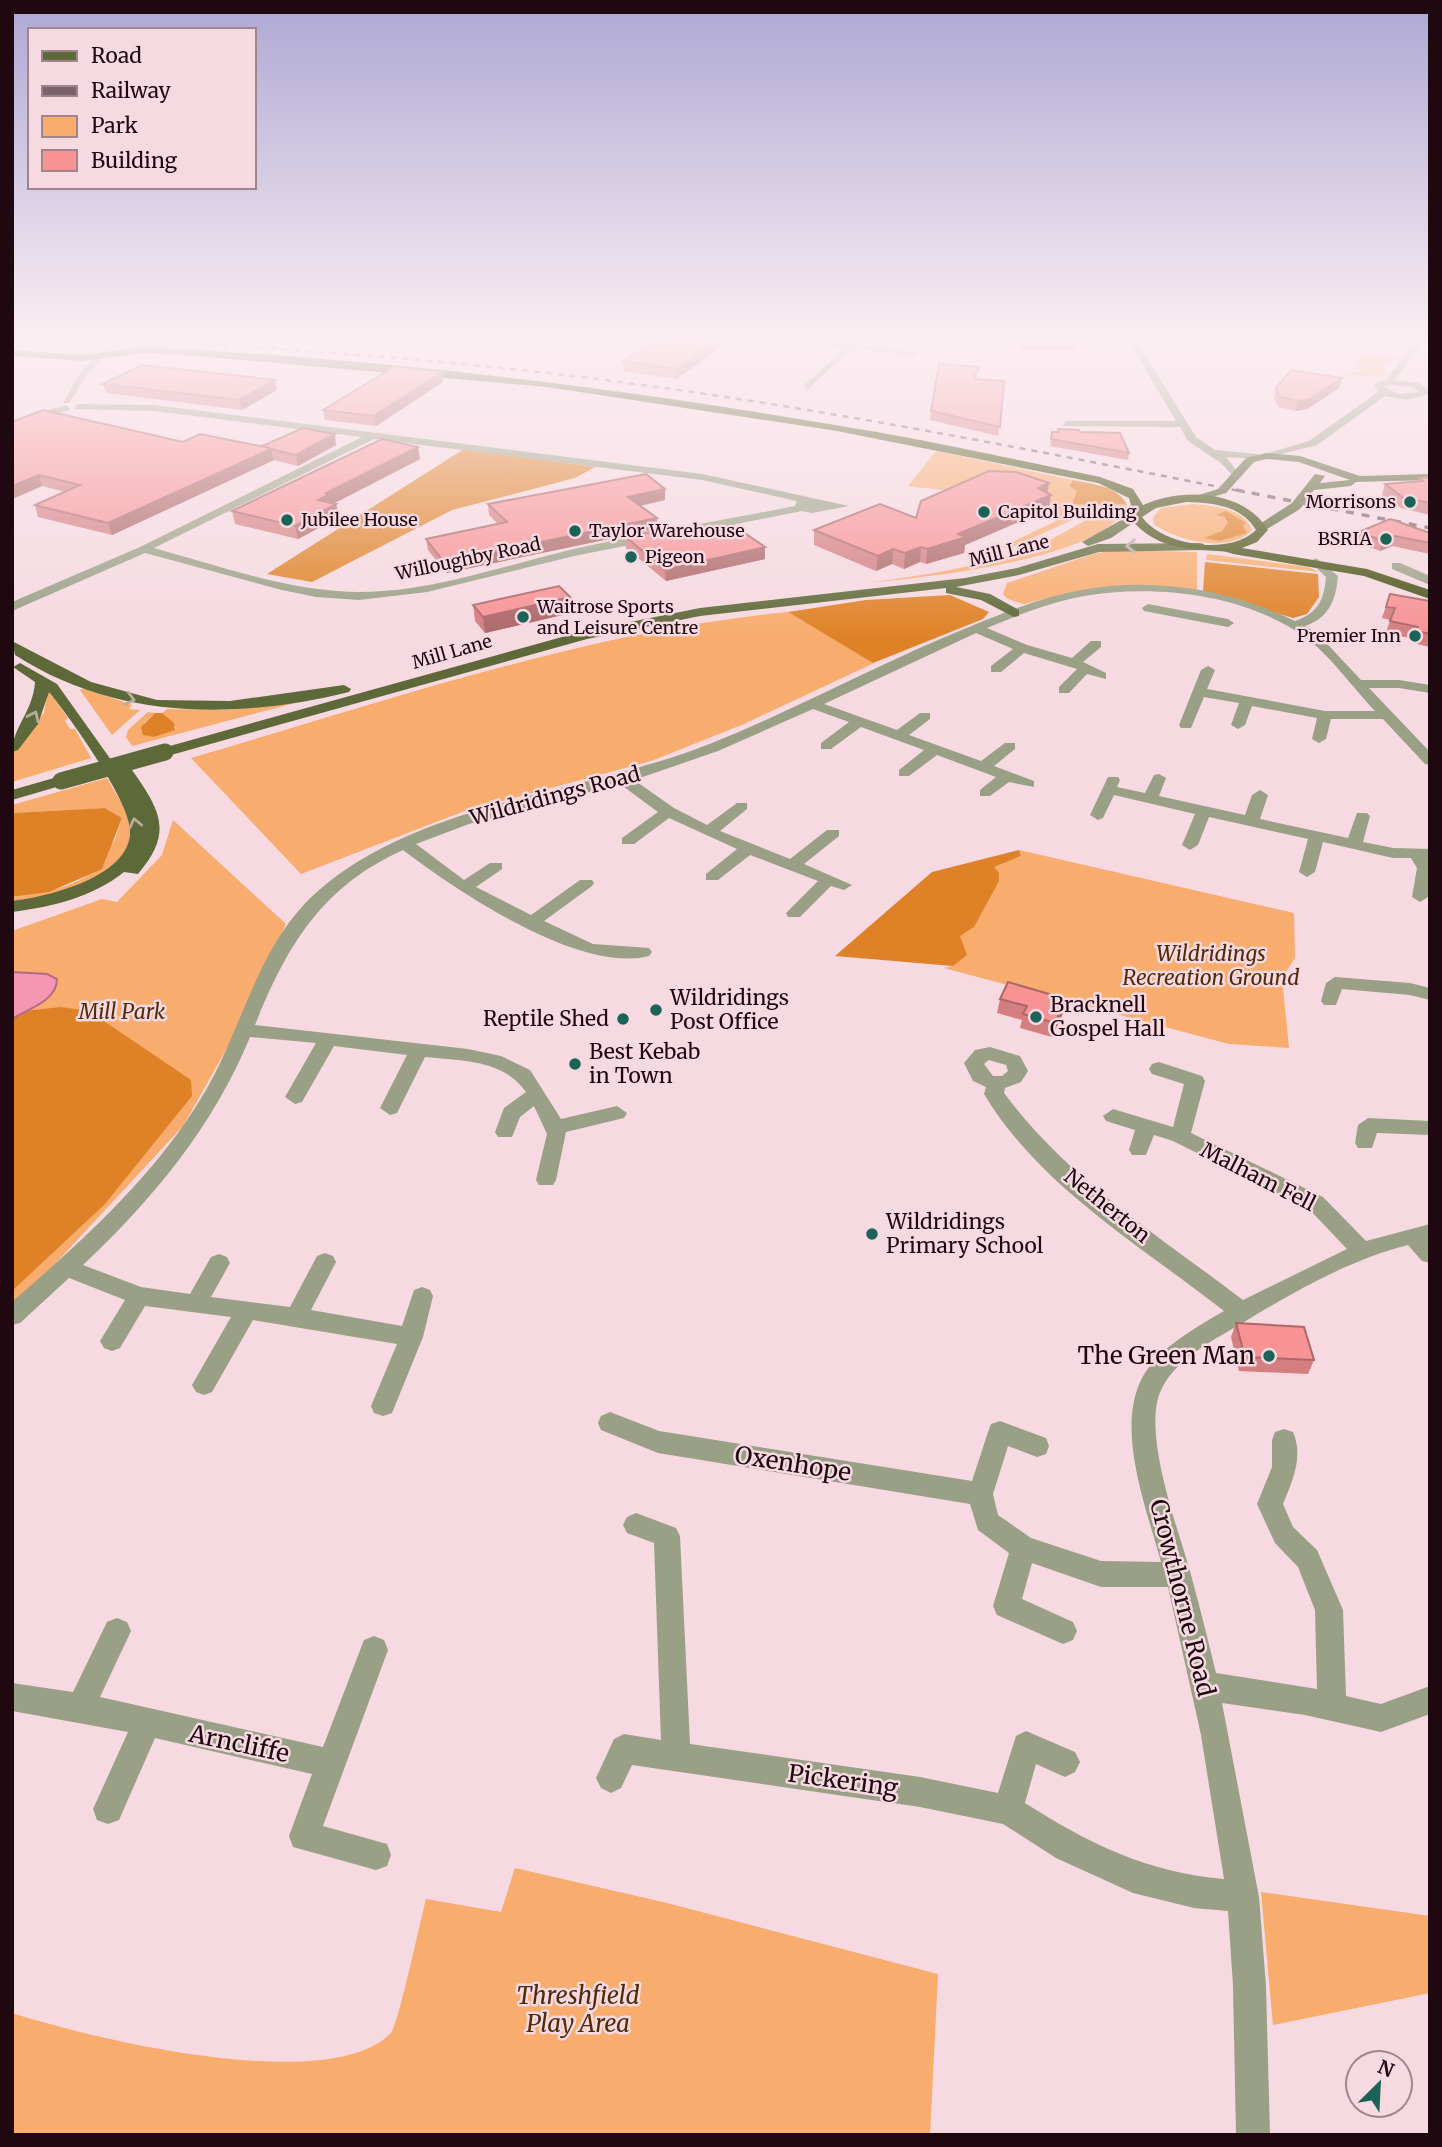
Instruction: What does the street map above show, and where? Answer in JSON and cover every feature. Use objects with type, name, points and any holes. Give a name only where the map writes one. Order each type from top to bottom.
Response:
[{"type":"highway","points":[[884,437],[1091,477],[1132,493],[1138,502],[1140,524],[1153,534],[1207,547],[1316,562],[1367,573],[1430,595]]},
{"type":"highway","points":[[912,437],[1047,463],[1243,510],[1254,516],[1262,529],[1281,542],[1430,588]]},
{"type":"highway","points":[[1138,515],[1157,502],[1193,498]]},
{"type":"highway","points":[[1207,547],[1252,541],[1262,529]]},
{"type":"main road","points":[[1193,498],[1220,493],[1250,460],[1263,457],[1296,458],[1364,479],[1430,479]]},
{"type":"main road","points":[[1262,529],[1297,506],[1321,472],[1319,466]]},
{"type":"main road","points":[[1312,486],[1430,479]]},
{"type":"main road","name":"Mill Lane","points":[[12,786],[56,779],[560,633],[660,611],[982,572],[1100,538],[1138,515]]},
{"type":"main road","name":"Mill Lane","points":[[160,749],[615,628],[733,608],[965,582],[1106,547],[1207,547]]},
{"type":"main road","points":[[1020,611],[1001,596],[998,589],[1008,579],[1036,566]]},
{"type":"main road","points":[[890,592],[960,591],[985,597],[1020,611]]},
{"type":"main road","points":[[12,645],[65,677],[140,702],[195,709],[276,703],[384,682]]},
{"type":"main road","points":[[12,663],[42,680],[61,696],[126,797],[139,832],[135,847],[126,859],[99,881],[62,897],[12,907]]},
{"type":"main road","points":[[12,916],[61,907],[110,886],[139,863],[154,839],[153,821],[144,799],[65,677]]},
{"type":"main road","points":[[12,747],[27,732],[42,700],[42,680]]},
{"type":"main road","points":[[12,797],[56,779]]},
{"type":"street","points":[[12,607],[144,549],[370,437]]},
{"type":"street","points":[[382,437],[702,477],[784,493],[804,505]]},
{"type":"street","points":[[1191,437],[1228,464],[1236,476]]},
{"type":"street","points":[[1213,453],[1263,457],[1313,443],[1321,437]]},
{"type":"street","points":[[1313,443],[1319,466]]},
{"type":"street","name":"Willoughby Road","points":[[144,549],[282,586],[324,594],[359,596],[428,588],[574,553],[804,505],[816,510],[823,505],[844,506]]},
{"type":"street","points":[[1316,562],[1332,576]]},
{"type":"street","points":[[1396,566],[1430,581]]},
{"type":"street","points":[[1332,576],[1345,572],[1367,573]]},
{"type":"street","points":[[1296,625],[1324,611],[1330,598],[1332,576]]},
{"type":"street","points":[[12,622],[26,610],[70,583]]},
{"type":"street","name":"Wildridings Road","points":[[12,1316],[136,1200],[171,1159],[214,1094],[246,1031],[270,970],[288,937],[313,906],[352,872],[404,843],[466,820],[623,779],[716,746],[811,704],[909,655],[976,628],[1076,594],[1108,589],[1152,589],[1201,594],[1243,604],[1296,625],[1311,635],[1430,761]]},
{"type":"street","points":[[1191,616],[1201,594]]},
{"type":"street","points":[[1149,608],[1228,623]]},
{"type":"street","points":[[976,628],[1022,648],[1101,676]]},
{"type":"street","points":[[1065,690],[1096,644]]},
{"type":"street","points":[[996,668],[1022,648]]},
{"type":"street","points":[[1186,725],[1208,670]]},
{"type":"street","points":[[1359,684],[1399,684],[1430,689]]},
{"type":"street","points":[[1201,692],[1325,715],[1386,715]]},
{"type":"street","points":[[1238,725],[1247,701]]},
{"type":"street","points":[[811,704],[857,723],[1029,783]]},
{"type":"street","points":[[1319,739],[1325,715]]},
{"type":"street","points":[[897,737],[925,716]]},
{"type":"street","points":[[826,746],[857,723]]},
{"type":"street","points":[[983,767],[1010,746]]},
{"type":"street","points":[[904,773],[934,750]]},
{"type":"street","points":[[985,793],[1007,776]]},
{"type":"street","points":[[1150,799],[1158,778]]},
{"type":"street","points":[[623,779],[637,793],[668,812],[836,882],[794,913]]},
{"type":"street","points":[[1098,815],[1112,785],[1150,799],[1316,837],[1423,854],[1425,868],[1420,897]]},
{"type":"street","points":[[1251,822],[1260,795]]},
{"type":"street","points":[[711,830],[742,806]]},
{"type":"street","points":[[1190,845],[1204,811]]},
{"type":"street","points":[[628,841],[668,812]]},
{"type":"street","points":[[1354,845],[1362,816]]},
{"type":"street","points":[[793,865],[833,833]]},
{"type":"street","points":[[1307,872],[1316,837]]},
{"type":"street","points":[[404,843],[464,888],[590,949],[643,952]]},
{"type":"street","points":[[712,877],[750,847]]},
{"type":"street","points":[[464,888],[496,866]]},
{"type":"street","points":[[532,922],[586,883]]},
{"type":"street","points":[[1330,1000],[1335,983],[1410,989],[1430,994]]},
{"type":"street","points":[[246,1031],[329,1038],[496,1061],[519,1071],[529,1080],[555,1128],[556,1146],[546,1180]]},
{"type":"street","points":[[295,1097],[329,1038]]},
{"type":"street","points":[[390,1108],[419,1050]]},
{"type":"street","name":"Malham Fell","points":[[1159,1069],[1195,1081],[1180,1136]]},
{"type":"street","name":"Netherton","points":[[996,1083],[993,1094],[1047,1158],[1241,1312]]},
{"type":"street","points":[[505,1132],[511,1113],[537,1094]]},
{"type":"street","points":[[555,1128],[617,1113]]},
{"type":"street","name":"Malham Fell","points":[[1113,1116],[1180,1136],[1316,1203],[1363,1251]]},
{"type":"street","points":[[1139,1150],[1147,1125]]},
{"type":"street","points":[[1365,1143],[1368,1125],[1430,1128]]},
{"type":"street","name":"Crowthorne Road","points":[[1256,2134],[1243,1897],[1206,1686],[1149,1471],[1144,1441],[1150,1386],[1170,1357],[1241,1312],[1363,1251],[1424,1241]]},
{"type":"street","points":[[296,1317],[325,1262]]},
{"type":"street","points":[[196,1303],[219,1263]]},
{"type":"street","points":[[66,1268],[139,1296],[296,1317],[411,1338]]},
{"type":"street","points":[[112,1340],[139,1296]]},
{"type":"street","points":[[383,1406],[411,1338],[422,1296]]},
{"type":"street","points":[[204,1385],[246,1312]]},
{"type":"street","name":"Oxenhope","points":[[610,1423],[658,1442],[980,1494]]},
{"type":"street","points":[[1037,1446],[1000,1432],[980,1494],[987,1522],[1023,1548],[1101,1574],[1178,1575]]},
{"type":"street","points":[[1284,1440],[1285,1467],[1270,1504],[1284,1535],[1308,1559],[1329,1609],[1332,1707]]},
{"type":"street","points":[[636,1525],[667,1536],[676,1758]]},
{"type":"street","points":[[1023,1548],[1007,1606],[1063,1631]]},
{"type":"street","points":[[80,1707],[117,1631]]},
{"type":"street","points":[[374,1650],[304,1836],[376,1855]]},
{"type":"street","points":[[1206,1686],[1381,1718],[1430,1700]]},
{"type":"street","name":"Arncliffe","points":[[12,1697],[80,1707],[331,1764]]},
{"type":"street","points":[[108,1809],[147,1724]]},
{"type":"street","points":[[1008,1810],[1026,1746],[1065,1762]]},
{"type":"street","name":"Pickering","points":[[611,1778],[624,1749],[920,1792],[1008,1810],[1067,1847],[1133,1877],[1194,1892],[1243,1897]]},
{"type":"green space","points":[[936,451],[1073,480],[1069,485],[1098,502],[1072,520],[1008,549],[1002,547],[1056,521],[1043,516],[1053,510],[1050,503],[908,486]]},
{"type":"green space","points":[[1106,501],[1127,505],[1112,524],[1086,540],[1011,562],[870,583],[956,569],[1019,553],[1110,511],[1113,507],[1093,506]]},
{"type":"green space","points":[[1193,504],[1219,507],[1235,513],[1248,523],[1252,530],[1231,542],[1218,543],[1189,540],[1154,524],[1153,518],[1161,508]]},
{"type":"green space","points":[[1115,550],[1197,552],[1197,591],[1155,587],[1056,596],[1024,604],[1008,599],[1003,594],[1007,583],[1093,554]]},
{"type":"green space","points":[[1207,554],[1308,567],[1319,572],[1206,560]]},
{"type":"green space","points":[[788,612],[874,663],[744,724],[651,761],[462,812],[301,874],[191,758],[412,692],[561,652],[636,635]]},
{"type":"green space","points":[[85,688],[132,705],[129,709],[140,710],[112,735],[80,690]]},
{"type":"green space","points":[[48,690],[68,718],[65,721],[70,729],[75,729],[91,758],[12,782],[12,751],[44,713]]},
{"type":"green space","points":[[314,698],[132,746],[126,737],[128,730],[148,712],[155,713],[144,723],[154,737],[177,728],[160,715],[167,709],[231,710]]},
{"type":"green space","points":[[107,778],[132,821],[127,854],[90,884],[12,905],[12,897],[63,887],[96,870],[106,861],[105,855],[115,839],[122,818],[105,808],[12,813],[12,805]]},
{"type":"green space","name":"Mill Park","points":[[173,820],[286,924],[235,1034],[183,1126],[54,1265],[12,1303],[12,931],[102,899],[117,902],[162,855]]},
{"type":"green space","name":"Wildridings Recreation Ground","points":[[1019,850],[1294,913],[1295,958],[1282,978],[1289,1048],[1229,1044],[944,968],[953,966],[960,936],[993,867],[1021,856]]},
{"type":"green space","name":"Threshfield Play Area","points":[[515,1868],[667,1903],[938,1974],[930,2135],[12,2135],[12,2013],[95,2036],[208,2056],[264,2061],[317,2060],[360,2052],[391,2033],[404,1993],[426,1899],[501,1912]]},
{"type":"green space","points":[[1261,1892],[1430,1916],[1430,1993],[1273,2025]]},
{"type":"shaded area","points":[[464,449],[595,467],[575,478],[452,510],[312,582],[267,574]]},
{"type":"shaded area","points":[[1073,480],[1111,490],[1127,505],[1072,504],[1077,491],[1069,486]]},
{"type":"shaded area","points":[[1226,511],[1246,523],[1243,526],[1247,533],[1220,541],[1204,538],[1222,531],[1228,523],[1225,517],[1216,515]]},
{"type":"shaded area","points":[[1205,562],[1318,574],[1319,597],[1307,614],[1293,618],[1203,591]]},
{"type":"shaded area","points":[[950,595],[989,612],[983,619],[873,663],[788,612],[866,600]]},
{"type":"shaded area","points":[[155,713],[162,713],[174,723],[175,730],[154,737],[143,735],[141,727]]},
{"type":"shaded area","points":[[105,808],[122,818],[102,869],[49,892],[12,897],[12,813]]},
{"type":"shaded area","points":[[1019,850],[1021,856],[994,867],[999,873],[999,881],[974,927],[960,936],[967,955],[953,966],[835,956],[932,872]]},
{"type":"shaded area","points":[[12,972],[47,974],[57,979],[56,987],[47,999],[12,1019]]},
{"type":"shaded area","points":[[61,1007],[89,1011],[191,1080],[192,1096],[105,1204],[12,1291],[12,1019],[25,1011]]},
{"type":"building","points":[[12,437],[162,437],[183,442],[193,437],[216,437],[270,448],[262,446],[282,437],[329,437],[296,455],[271,449],[108,523],[35,505],[80,485],[39,475],[12,486]]},
{"type":"building","points":[[1122,437],[1129,453],[1051,439]]},
{"type":"building","points":[[382,439],[418,447],[326,493],[329,494],[318,500],[336,504],[295,526],[232,511]]},
{"type":"building","points":[[989,471],[1016,472],[1049,483],[1038,488],[1051,495],[958,534],[966,537],[905,553],[893,549],[878,556],[814,530],[880,504],[916,518],[921,501]]},
{"type":"building","name":"Taylor Warehouse","points":[[646,474],[665,489],[628,497],[657,518],[444,562],[426,539],[507,522],[488,504]]},
{"type":"building","points":[[1430,477],[1430,503],[1404,498],[1385,484],[1423,481],[1419,478]]},
{"type":"building","points":[[1390,519],[1430,533],[1430,543],[1395,536],[1383,541],[1359,532]]},
{"type":"building","points":[[733,525],[765,547],[665,570],[626,537],[671,528],[681,536]]},
{"type":"building","points":[[559,586],[570,597],[483,617],[473,605]]},
{"type":"building","points":[[1390,594],[1430,601],[1430,634],[1417,631],[1418,627],[1390,621],[1395,608],[1386,607]]},
{"type":"building","points":[[1008,982],[1066,999],[1055,1023],[1023,1014],[1027,1006],[1000,999]]},
{"type":"building","points":[[1236,1323],[1304,1327],[1314,1360],[1245,1357]]},
{"type":"railway","points":[[961,437],[1245,492]]},
{"type":"railway","points":[[1236,490],[1430,528]]},
{"type":"place","name":"Morrisons","points":[[1410,502]]},
{"type":"place","name":"Capitol Building","points":[[984,512]]},
{"type":"place","name":"Jubilee House","points":[[287,520]]},
{"type":"place","name":"Taylor Warehouse","points":[[575,531]]},
{"type":"place","name":"BSRIA","points":[[1386,539]]},
{"type":"place","name":"Pigeon","points":[[631,557]]},
{"type":"place","name":"Waitrose Sports and Leisure Centre","points":[[523,617]]},
{"type":"place","name":"Premier Inn","points":[[1415,636]]},
{"type":"place","name":"Wildridings Post Office","points":[[656,1010]]},
{"type":"place","name":"Bracknell Gospel Hall","points":[[1036,1017]]},
{"type":"place","name":"Reptile Shed","points":[[623,1019]]},
{"type":"place","name":"Best Kebab in Town","points":[[575,1064]]},
{"type":"place","name":"Wildridings Primary School","points":[[872,1234]]},
{"type":"place","name":"The Green Man","points":[[1269,1356]]}]
